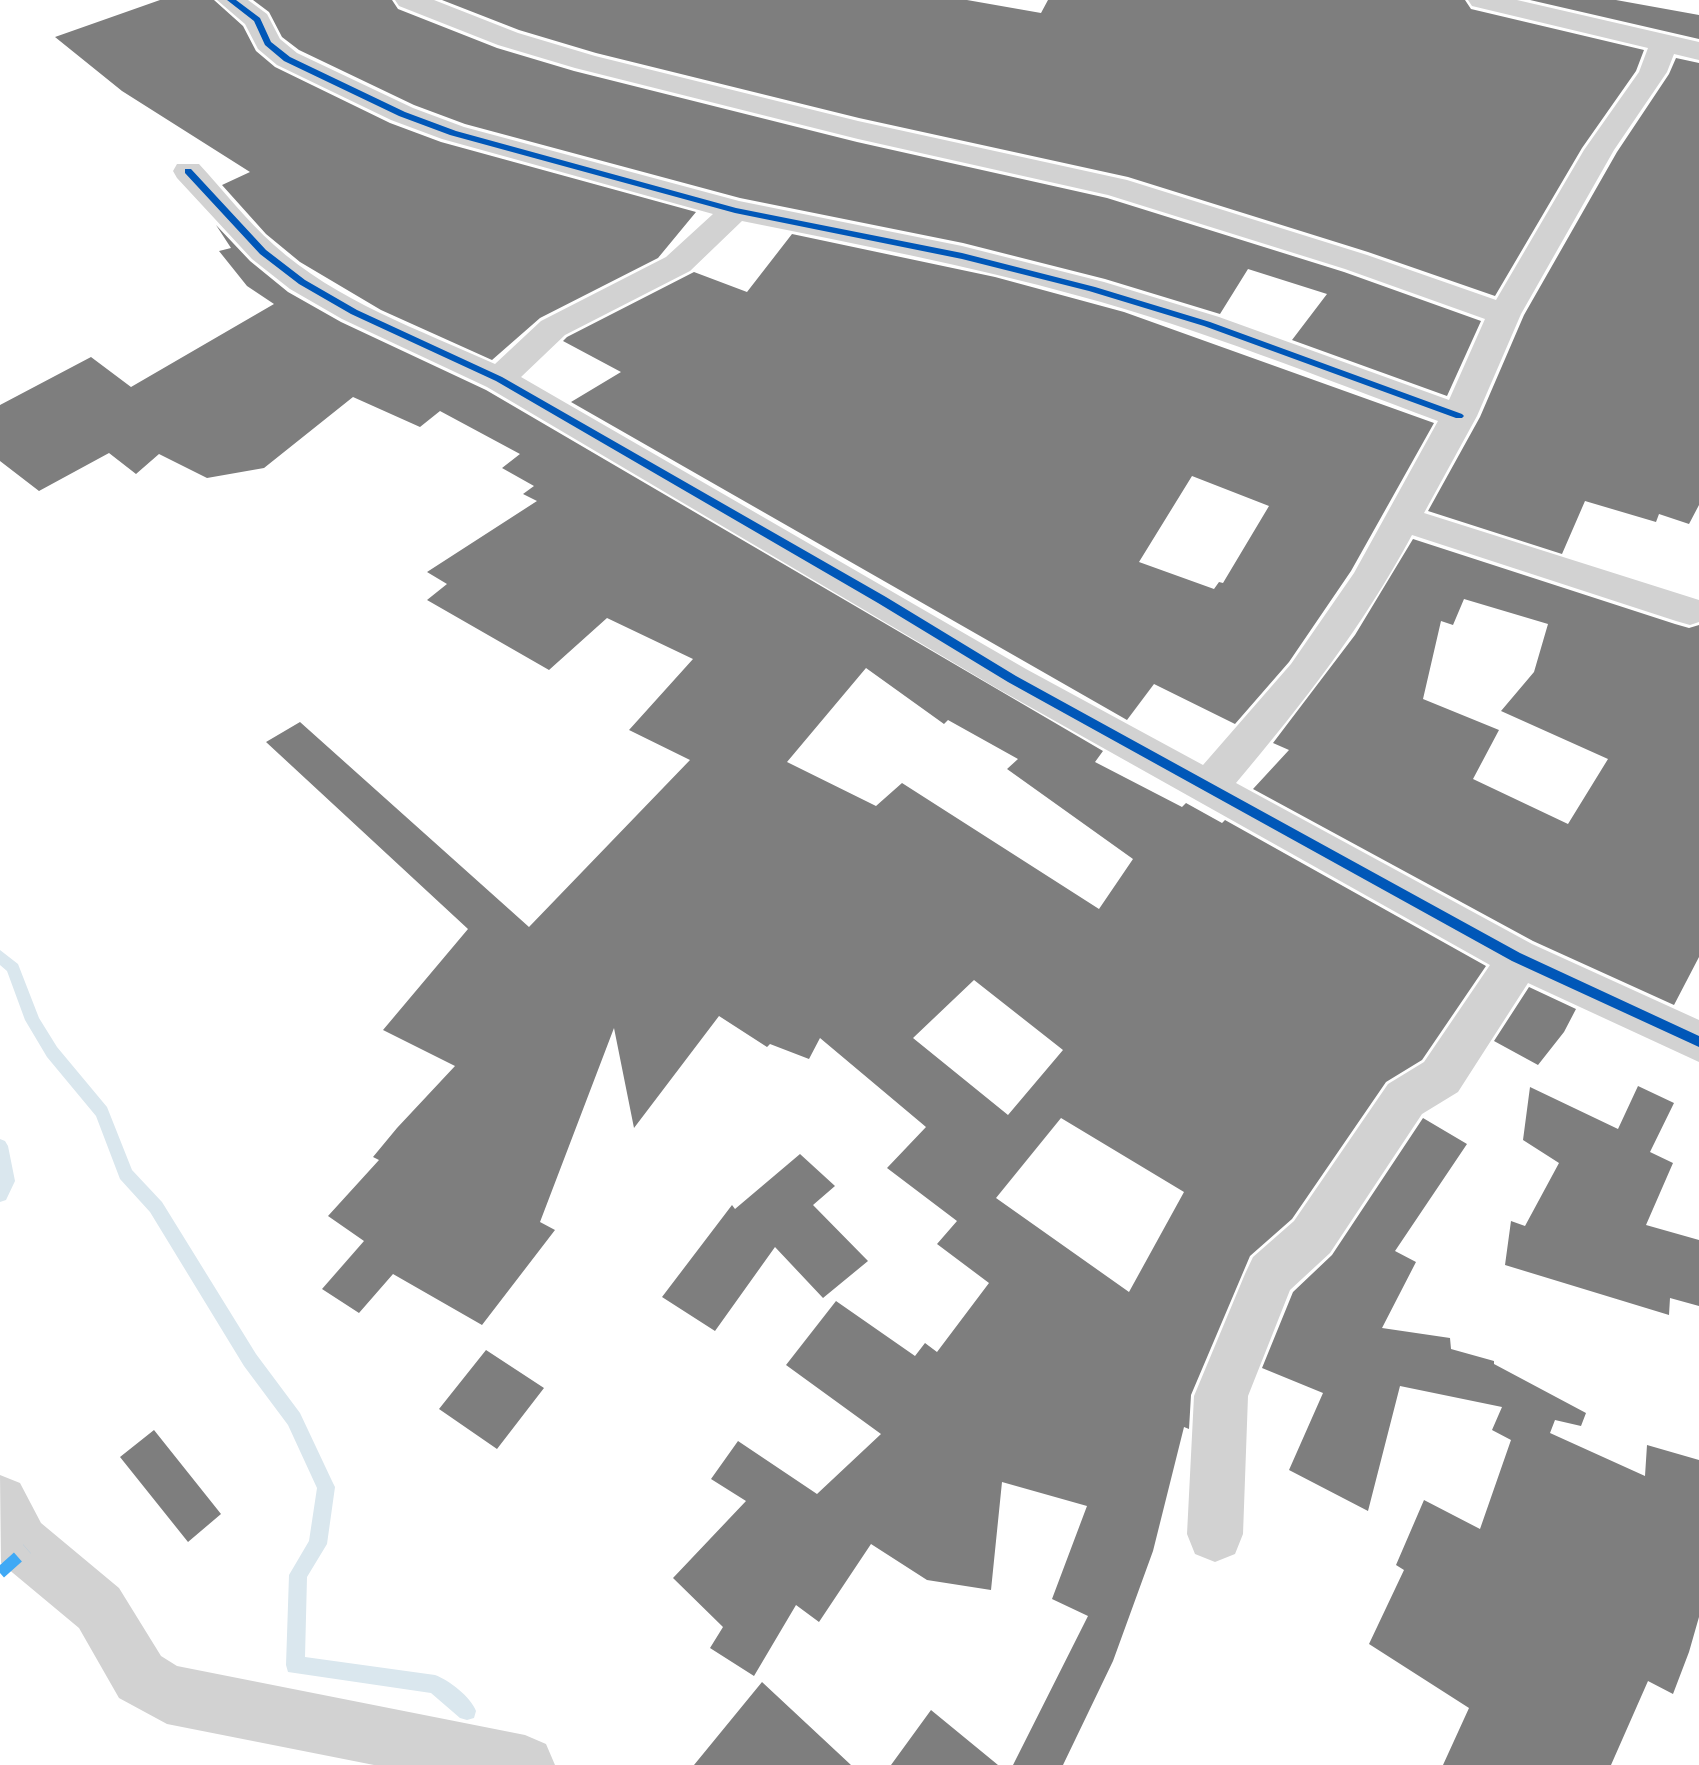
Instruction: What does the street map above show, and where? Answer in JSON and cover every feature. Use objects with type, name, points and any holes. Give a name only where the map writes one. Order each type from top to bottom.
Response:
[{"type":"street","points":[[231,0],[257,20],[268,43],[287,59],[402,114],[515,151],[735,210],[962,256],[1092,289],[1207,324],[1459,416]]},
{"type":"street","points":[[409,0],[508,39],[585,62],[1166,201],[1504,314]]},
{"type":"street","points":[[1482,0],[1699,51]]},
{"type":"street","points":[[1209,786],[1305,674],[1369,580],[1459,416],[1504,314],[1599,150],[1653,72],[1665,41]]},
{"type":"street","points":[[188,171],[263,252],[302,282],[354,312],[499,379],[882,600],[1012,679],[1516,957],[1699,1042]]},
{"type":"street","points":[[499,379],[553,328],[678,264],[735,210]]},
{"type":"street","points":[[1402,519],[1690,611]]},
{"type":"street","points":[[1215,1534],[1221,1396],[1271,1274],[1312,1237],[1405,1099],[1441,1077],[1507,979],[1516,957]]},
{"type":"street","points":[[0,1503],[21,1543],[99,1608],[140,1677],[167,1694],[525,1765]]},
{"type":"building","points":[[160,0],[214,0],[243,26],[256,51],[275,67],[390,123],[441,142],[696,212],[658,258],[540,318],[492,360],[381,310],[300,262],[266,234],[222,185],[250,172],[122,91],[55,37]]},
{"type":"building","points":[[253,0],[392,0],[398,9],[497,48],[574,71],[857,142],[1107,198],[1344,272],[1481,321],[1447,396],[1292,340],[1327,294],[1248,269],[1220,314],[1105,279],[963,243],[740,198],[465,124],[414,105],[299,50],[282,37],[269,12]]},
{"type":"building","points":[[442,0],[967,0],[1041,13],[1048,0],[1465,0],[1471,9],[1644,50],[1636,71],[1582,148],[1495,296],[1368,252],[1128,177],[859,118],[596,53],[519,30]]},
{"type":"building","points":[[1530,0],[1616,0],[1699,15],[1699,39]]},
{"type":"building","points":[[1676,58],[1699,63],[1699,505],[1689,524],[1659,514],[1656,522],[1585,501],[1562,554],[1428,511],[1480,417],[1524,315],[1617,152],[1669,74]]},
{"type":"building","points":[[216,225],[250,261],[288,292],[341,322],[486,390],[1103,751],[1095,762],[1182,807],[1186,803],[1222,823],[1225,820],[1486,966],[1422,1060],[1386,1082],[1292,1219],[1250,1256],[1191,1395],[1189,1429],[1184,1427],[1153,1551],[1113,1661],[1063,1765],[1013,1765],[1088,1616],[1052,1599],[1087,1506],[1002,1482],[991,1590],[927,1580],[871,1544],[819,1622],[796,1605],[754,1676],[710,1648],[723,1627],[673,1578],[746,1501],[711,1479],[738,1441],[817,1494],[881,1434],[786,1365],[836,1301],[915,1356],[925,1343],[937,1352],[989,1283],[937,1244],[957,1221],[887,1168],[926,1127],[820,1038],[809,1059],[770,1044],[767,1047],[719,1016],[634,1128],[614,1028],[540,1222],[555,1230],[482,1325],[393,1274],[359,1313],[322,1289],[364,1241],[328,1216],[379,1160],[373,1157],[397,1128],[455,1066],[383,1030],[468,929],[266,742],[300,722],[529,927],[690,760],[629,730],[693,659],[607,618],[549,670],[427,600],[447,584],[427,572],[537,501],[523,494],[534,486],[502,468],[520,454],[440,411],[420,427],[353,397],[264,468],[207,478],[159,454],[136,474],[109,453],[39,491],[0,461],[0,405],[91,357],[131,387],[274,304],[247,286],[219,251],[231,248]],"holes":[[[866,668],[944,724],[948,720],[1018,759],[1007,769],[1133,859],[1099,909],[902,783],[876,806],[787,762]],[[974,980],[1063,1050],[1008,1115],[913,1038]],[[1061,1118],[1184,1192],[1129,1292],[996,1198]]]},
{"type":"building","points":[[792,234],[995,277],[1124,312],[1434,423],[1351,571],[1289,662],[1235,724],[1154,684],[1127,720],[571,402],[621,372],[563,341],[567,337],[694,272],[747,292]],"holes":[[[1192,476],[1269,506],[1223,583],[1219,582],[1214,589],[1139,562]]]},
{"type":"building","points":[[1413,539],[1675,624],[1689,628],[1699,625],[1699,957],[1674,1005],[1533,941],[1253,789],[1289,750],[1273,743],[1355,635]],"holes":[[[1464,599],[1548,624],[1534,672],[1501,711],[1608,759],[1568,824],[1473,779],[1499,730],[1423,699],[1441,621],[1453,625]]]},
{"type":"building","points":[[1529,987],[1576,1009],[1564,1032],[1538,1065],[1494,1041]]},
{"type":"building","points":[[1638,1086],[1674,1103],[1650,1152],[1673,1163],[1646,1225],[1699,1240],[1699,1306],[1670,1298],[1669,1315],[1505,1265],[1511,1221],[1525,1226],[1559,1163],[1523,1140],[1530,1087],[1618,1129]]},
{"type":"building","points":[[1423,1118],[1467,1144],[1395,1251],[1416,1262],[1382,1328],[1450,1338],[1451,1349],[1494,1361],[1494,1364],[1586,1413],[1581,1426],[1555,1420],[1550,1433],[1645,1476],[1647,1445],[1699,1460],[1699,1617],[1689,1652],[1673,1694],[1648,1681],[1611,1765],[1443,1765],[1469,1708],[1369,1644],[1404,1570],[1396,1565],[1424,1500],[1480,1529],[1511,1440],[1492,1430],[1502,1407],[1400,1386],[1368,1511],[1289,1470],[1323,1393],[1262,1368],[1293,1292],[1332,1255]]},
{"type":"building","points":[[800,1154],[835,1186],[813,1205],[868,1261],[823,1298],[775,1247],[715,1331],[662,1297],[732,1205],[735,1209]]},
{"type":"building","points":[[486,1350],[544,1388],[497,1449],[439,1409]]},
{"type":"building","points":[[154,1430],[221,1514],[188,1542],[120,1457]]},
{"type":"building","points":[[762,1682],[851,1765],[694,1765]]},
{"type":"building","points":[[931,1710],[998,1765],[891,1765]]},
{"type":"waterway","points":[[0,956],[13,968],[32,1020],[52,1052],[102,1112],[126,1174],[156,1207],[250,1360],[294,1419],[326,1487],[318,1544],[298,1575],[295,1665],[435,1684],[467,1711]]},
{"type":"waterway","points":[[0,1146],[7,1181],[0,1195]]},
{"type":"marked path","points":[[0,1573],[27,1549]]},
{"type":"cycle path","points":[[231,0],[257,20],[268,43],[287,59],[402,114],[453,133],[735,210],[962,256],[1092,289],[1207,324],[1459,416]]},
{"type":"cycle path","points":[[188,171],[263,252],[302,282],[354,312],[499,379],[882,600],[1012,679],[1516,957],[1699,1042]]}]
